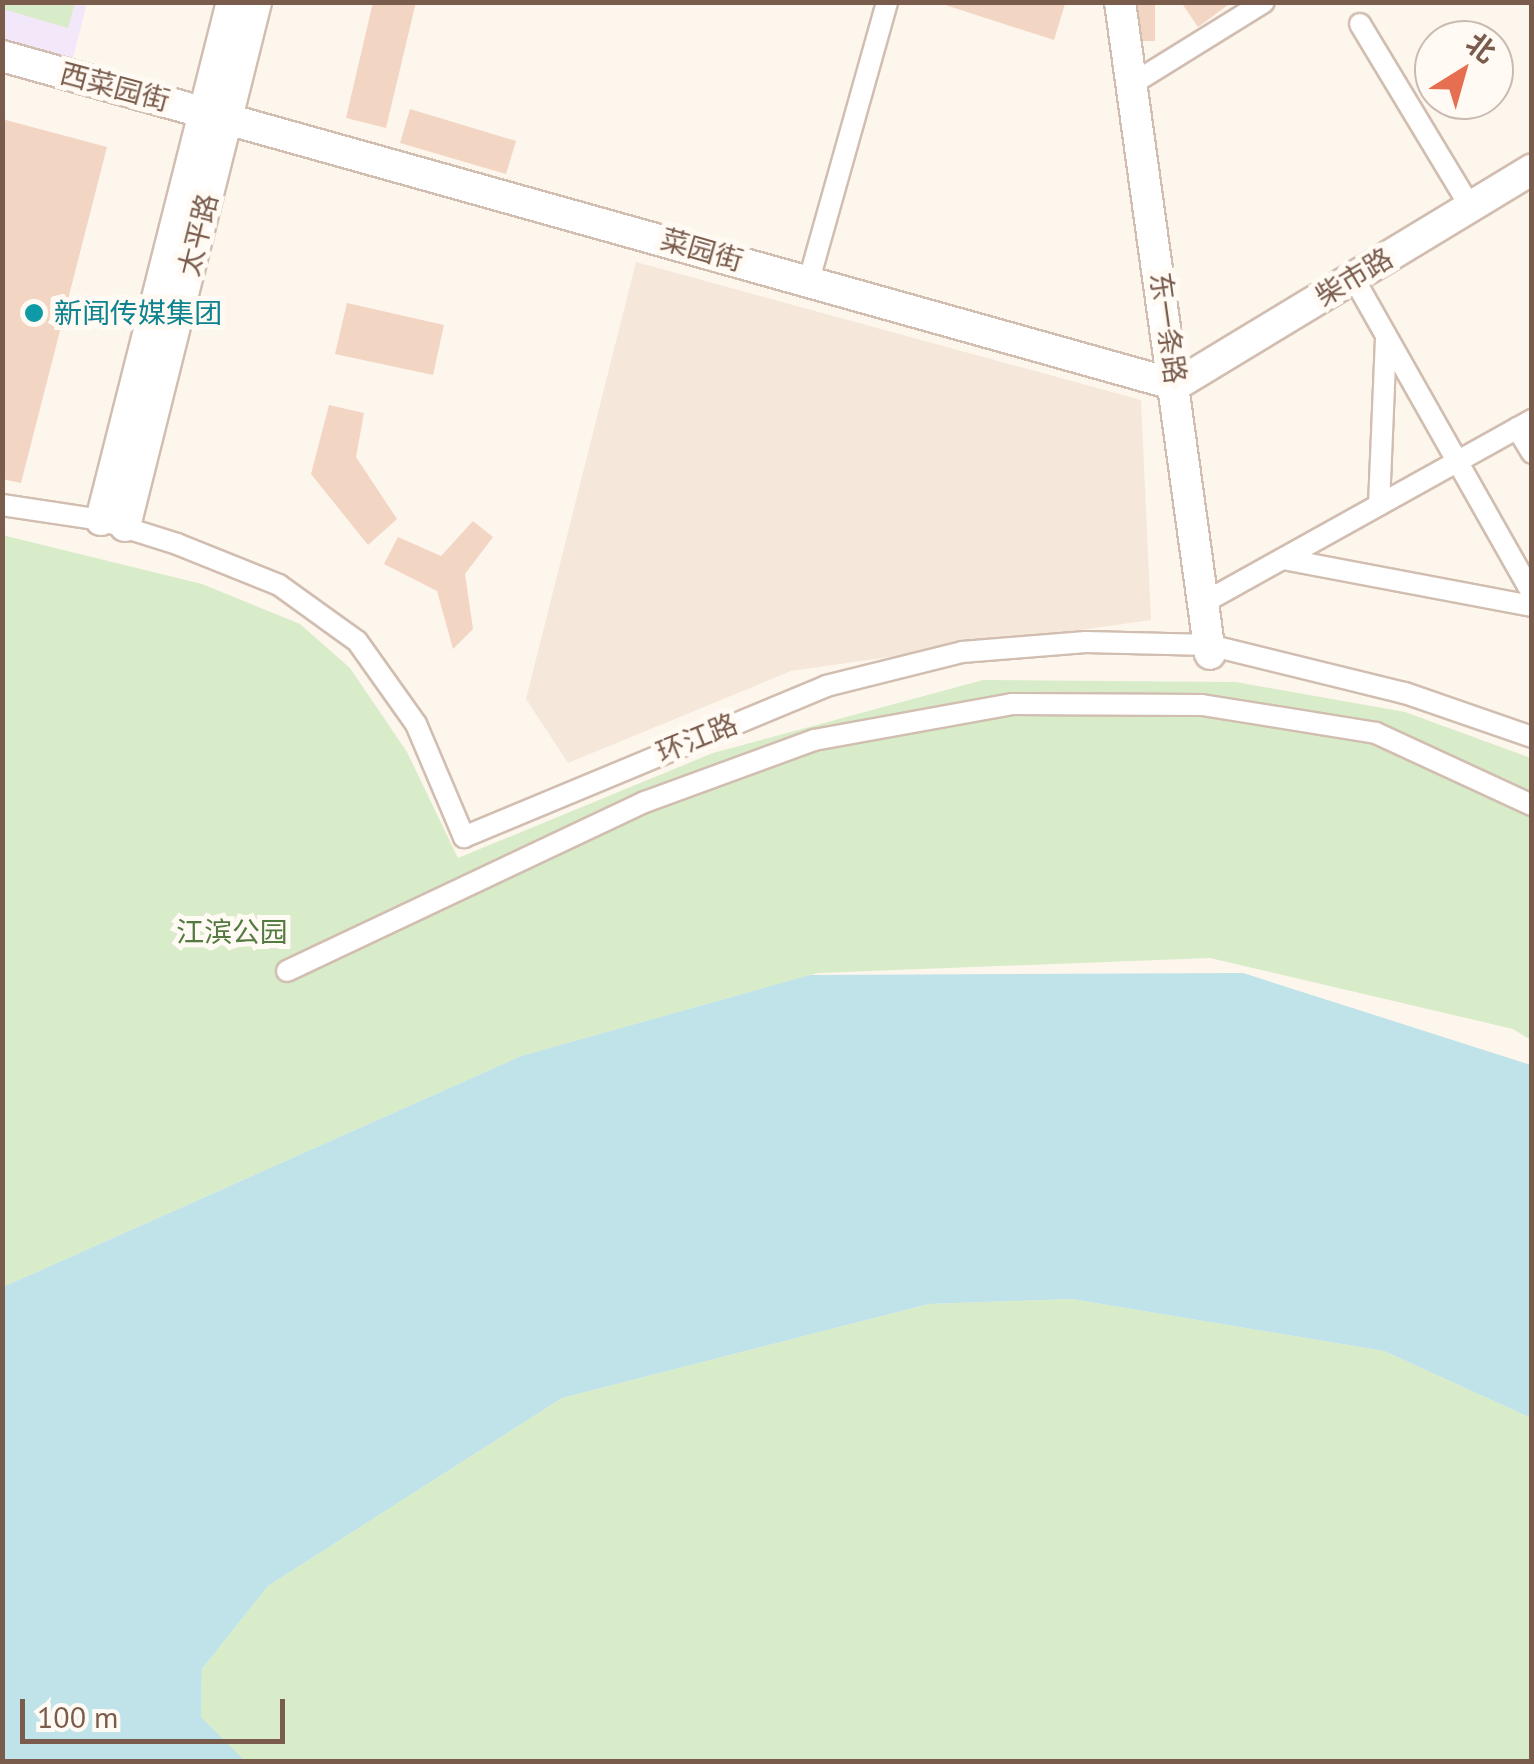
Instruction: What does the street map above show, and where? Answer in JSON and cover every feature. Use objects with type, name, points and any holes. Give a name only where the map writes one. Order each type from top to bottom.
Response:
[{"type":"street","name":"太平路","points":[[216,114],[232,2]]},
{"type":"street","name":"太平路","points":[[113,523],[216,114],[256,2]]},
{"type":"street","points":[[809,280],[887,2]]},
{"type":"street","name":"东一条路","points":[[1120,2],[1176,384],[1209,650]]},
{"type":"street","points":[[1132,84],[1264,2]]},
{"type":"street","points":[[1360,24],[1470,206]]},
{"type":"street","name":"西菜园街","points":[[2,56],[216,114]]},
{"type":"street","name":"菜园街","points":[[216,114],[1176,384]]},
{"type":"street","name":"柴市路","points":[[1176,384],[1532,169]]},
{"type":"street","points":[[1353,277],[1532,594]]},
{"type":"street","points":[[1378,505],[1386,337]]},
{"type":"street","points":[[1204,603],[1524,424],[1532,454]]},
{"type":"street","name":"环江路","points":[[2,505],[113,523],[279,585],[357,641],[416,724],[464,837],[826,686],[962,652],[1086,642],[1209,650],[1405,692],[1532,737]]},
{"type":"street","points":[[1282,559],[1532,606]]},
{"type":"street","points":[[287,971],[678,790],[814,740],[1012,704],[1202,705],[1376,733],[1532,805]]},
{"type":"shaded area","points":[[2,3],[87,3],[71,66],[3,48]]},
{"type":"shaded area","points":[[636,262],[1141,400],[1151,620],[791,671],[568,763],[526,699]]},
{"type":"green space","points":[[2,3],[75,3],[68,28],[3,9]]},
{"type":"green space","name":"江滨公园","points":[[2,535],[202,584],[300,624],[350,668],[407,752],[458,858],[713,753],[983,680],[1236,682],[1405,712],[1531,758],[1531,1040],[1513,1029],[1210,958],[818,973],[521,1056],[3,1287]]},
{"type":"green space","points":[[1071,1299],[1384,1351],[1531,1418],[1531,1761],[245,1762],[201,1717],[202,1669],[268,1586],[562,1398],[929,1304]]},
{"type":"water","points":[[1243,973],[1531,1065],[1531,1418],[1384,1351],[1071,1299],[929,1304],[562,1398],[268,1586],[202,1669],[201,1717],[245,1761],[3,1761],[3,1287],[521,1056],[810,975]]},
{"type":"building","points":[[373,2],[416,2],[386,128],[346,118]]},
{"type":"building","points":[[936,2],[1060,2],[1065,4],[1054,40]]},
{"type":"building","points":[[1135,2],[1155,2],[1155,41],[1136,41]]},
{"type":"building","points":[[1181,2],[1232,2],[1198,27]]},
{"type":"building","points":[[410,109],[516,141],[506,174],[400,143]]},
{"type":"building","name":"新闻传媒集团","points":[[2,119],[107,147],[21,483],[2,479]]},
{"type":"building","points":[[347,303],[444,325],[433,375],[335,354]]},
{"type":"building","points":[[329,405],[364,413],[356,457],[397,519],[368,545],[311,474]]},
{"type":"building","points":[[473,521],[493,537],[465,574],[473,629],[453,649],[437,591],[384,564],[398,537],[441,556]]},
{"type":"place","name":"新闻传媒集团","points":[[34,313]]}]
